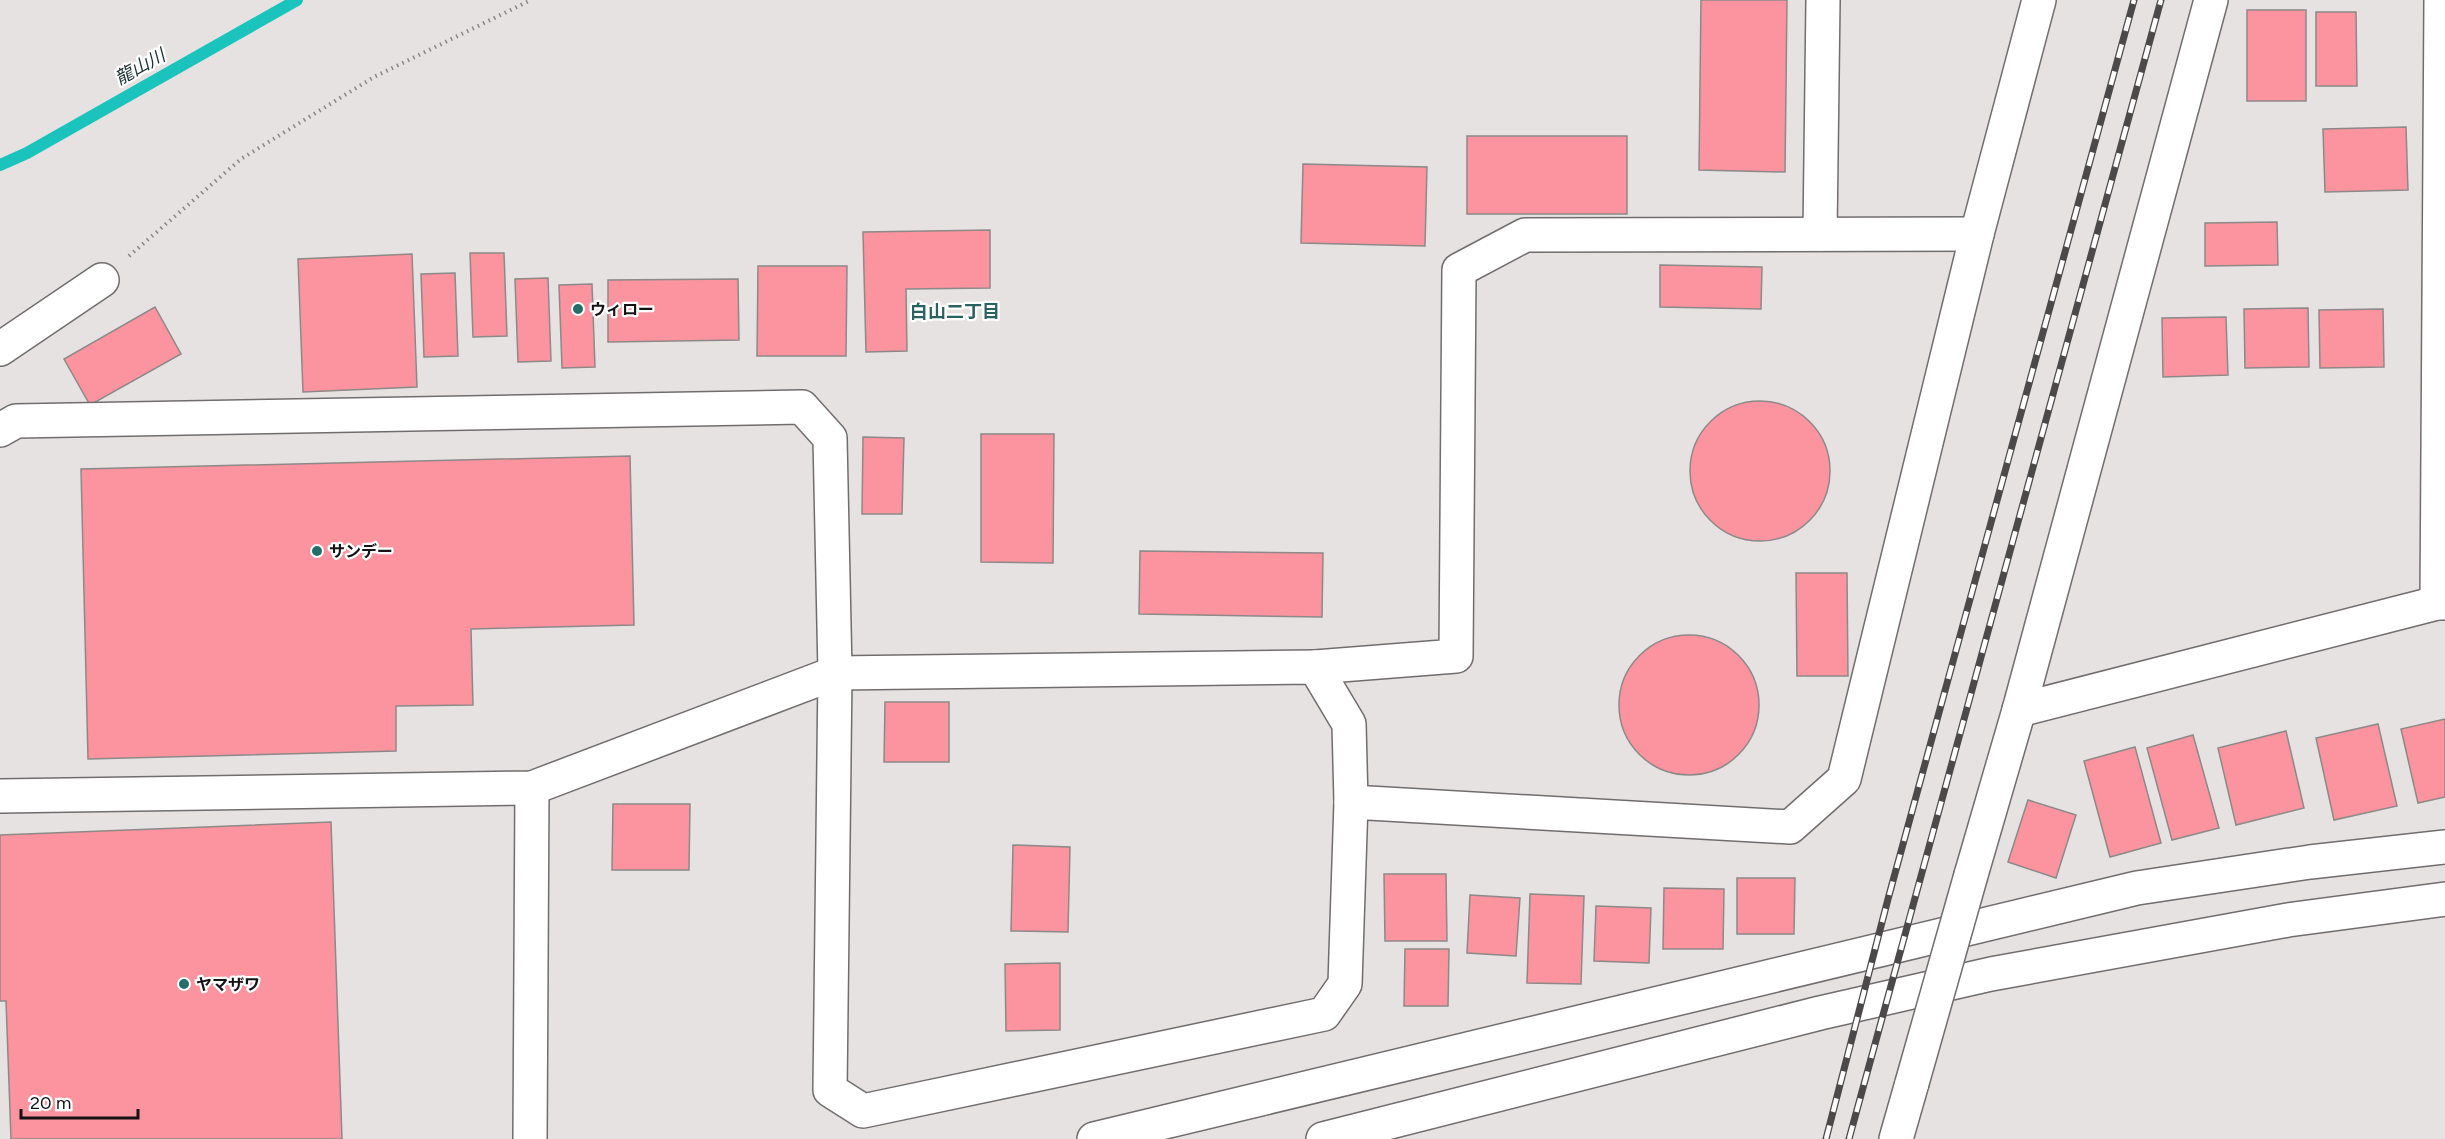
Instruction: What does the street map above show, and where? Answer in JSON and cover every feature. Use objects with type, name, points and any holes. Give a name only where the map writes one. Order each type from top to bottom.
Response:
[{"type":"street","points":[[1820,234],[1823,0]]},
{"type":"street","points":[[1351,802],[1790,827],[1844,779],[1977,234],[2039,0]]},
{"type":"street","points":[[1896,1139],[2019,710],[2211,0]]},
{"type":"street","points":[[2019,710],[2441,603],[2441,0]]},
{"type":"street","points":[[0,796],[532,788],[835,673],[1315,667],[1456,656],[1459,270],[1525,235],[1977,234]]},
{"type":"street","points":[[0,350],[102,280]]},
{"type":"street","points":[[0,429],[16,421],[802,408],[830,438],[835,673],[830,1090],[863,1111],[1324,1014],[1345,984],[1351,802],[1349,724],[1315,667]]},
{"type":"street","points":[[530,1139],[532,788]]},
{"type":"street","points":[[1095,1139],[2137,888],[2310,862],[2445,847]]},
{"type":"street","points":[[1323,1139],[1820,1013],[1991,974],[2288,920],[2445,899]]},
{"type":"path","points":[[102,280],[241,159],[374,76],[531,0]]},
{"type":"building","points":[[1701,0],[1787,0],[1785,172],[1699,170]]},
{"type":"building","points":[[2247,10],[2306,10],[2306,101],[2247,101]]},
{"type":"building","points":[[2316,12],[2356,12],[2357,86],[2316,86]]},
{"type":"building","points":[[2406,127],[2408,190],[2325,192],[2323,129]]},
{"type":"building","points":[[1467,136],[1627,136],[1627,214],[1467,214]]},
{"type":"building","points":[[1303,164],[1427,167],[1425,246],[1301,243]]},
{"type":"building","points":[[2277,222],[2278,265],[2205,266],[2205,223]]},
{"type":"building","points":[[990,230],[990,288],[906,289],[907,351],[866,352],[863,232]]},
{"type":"building","points":[[470,253],[504,253],[507,336],[473,337]]},
{"type":"building","points":[[412,254],[417,387],[303,392],[298,259]]},
{"type":"building","points":[[1660,265],[1762,267],[1761,309],[1660,307]]},
{"type":"building","points":[[758,266],[847,266],[846,356],[757,356]]},
{"type":"building","points":[[455,273],[458,356],[424,357],[421,274]]},
{"type":"building","points":[[548,278],[551,361],[518,362],[515,279]]},
{"type":"building","points":[[738,279],[739,340],[608,342],[608,280]]},
{"type":"building","points":[[592,284],[595,367],[562,368],[559,285]]},
{"type":"building","points":[[155,307],[181,354],[90,405],[64,359]]},
{"type":"building","points":[[2308,308],[2309,367],[2245,368],[2244,309]]},
{"type":"building","points":[[2383,309],[2384,367],[2320,368],[2319,310]]},
{"type":"building","points":[[2226,317],[2228,375],[2163,377],[2162,318]]},
{"type":"building","points":[[1760,401],[1787,406],[1810,421],[1825,444],[1830,471],[1825,498],[1810,521],[1787,536],[1760,541],[1733,536],[1710,521],[1695,498],[1690,471],[1695,444],[1710,421],[1733,406]]},
{"type":"building","points":[[981,434],[1054,434],[1053,563],[981,562]]},
{"type":"building","points":[[863,437],[904,438],[902,514],[862,514]]},
{"type":"building","points":[[630,456],[634,625],[471,629],[473,705],[396,706],[396,751],[88,759],[81,469]]},
{"type":"building","points":[[1140,551],[1323,553],[1322,617],[1139,614]]},
{"type":"building","points":[[1796,573],[1847,573],[1848,676],[1797,676]]},
{"type":"building","points":[[1689,635],[1716,640],[1739,655],[1754,678],[1759,705],[1754,732],[1739,755],[1716,770],[1689,775],[1662,770],[1639,755],[1624,732],[1619,705],[1624,678],[1639,655],[1662,640]]},
{"type":"building","points":[[885,702],[949,702],[949,762],[884,762]]},
{"type":"building","points":[[2445,719],[2445,797],[2418,803],[2401,729]]},
{"type":"building","points":[[2378,724],[2397,806],[2334,820],[2316,738]]},
{"type":"building","points":[[2286,731],[2304,808],[2236,825],[2218,748]]},
{"type":"building","points":[[2193,735],[2219,828],[2172,840],[2147,748]]},
{"type":"building","points":[[2135,747],[2161,843],[2110,857],[2084,761]]},
{"type":"building","points":[[2028,800],[2076,815],[2056,878],[2008,862]]},
{"type":"building","points":[[613,804],[690,804],[689,870],[612,870]]},
{"type":"building","points":[[331,822],[342,1139],[11,1139],[6,1001],[0,1001],[0,835]]},
{"type":"building","points":[[1013,845],[1070,847],[1068,932],[1011,931]]},
{"type":"building","points":[[1384,874],[1446,874],[1447,941],[1385,941]]},
{"type":"building","points":[[1737,878],[1795,878],[1794,934],[1737,934]]},
{"type":"building","points":[[1664,888],[1724,889],[1723,949],[1663,949]]},
{"type":"building","points":[[1530,894],[1584,896],[1581,984],[1527,983]]},
{"type":"building","points":[[1470,895],[1520,898],[1516,956],[1467,953]]},
{"type":"building","points":[[1596,906],[1651,908],[1649,963],[1594,961]]},
{"type":"building","points":[[1405,949],[1449,949],[1448,1006],[1404,1006]]},
{"type":"building","points":[[1060,963],[1060,1030],[1006,1031],[1005,964]]},
{"type":"waterway","name":"龍山川","points":[[0,165],[27,153],[297,0]]},
{"type":"railway","points":[[1826,1139],[1888,899],[2134,0]]},
{"type":"railway","points":[[1849,1139],[2161,0]]},
{"type":"place","name":"ウィロー","points":[[578,309]]},
{"type":"place","name":"サンデー","points":[[317,551]]},
{"type":"place","name":"ヤマザワ","points":[[184,984]]},
{"type":"district","name":"白山二丁目","points":[[955,312]]}]
